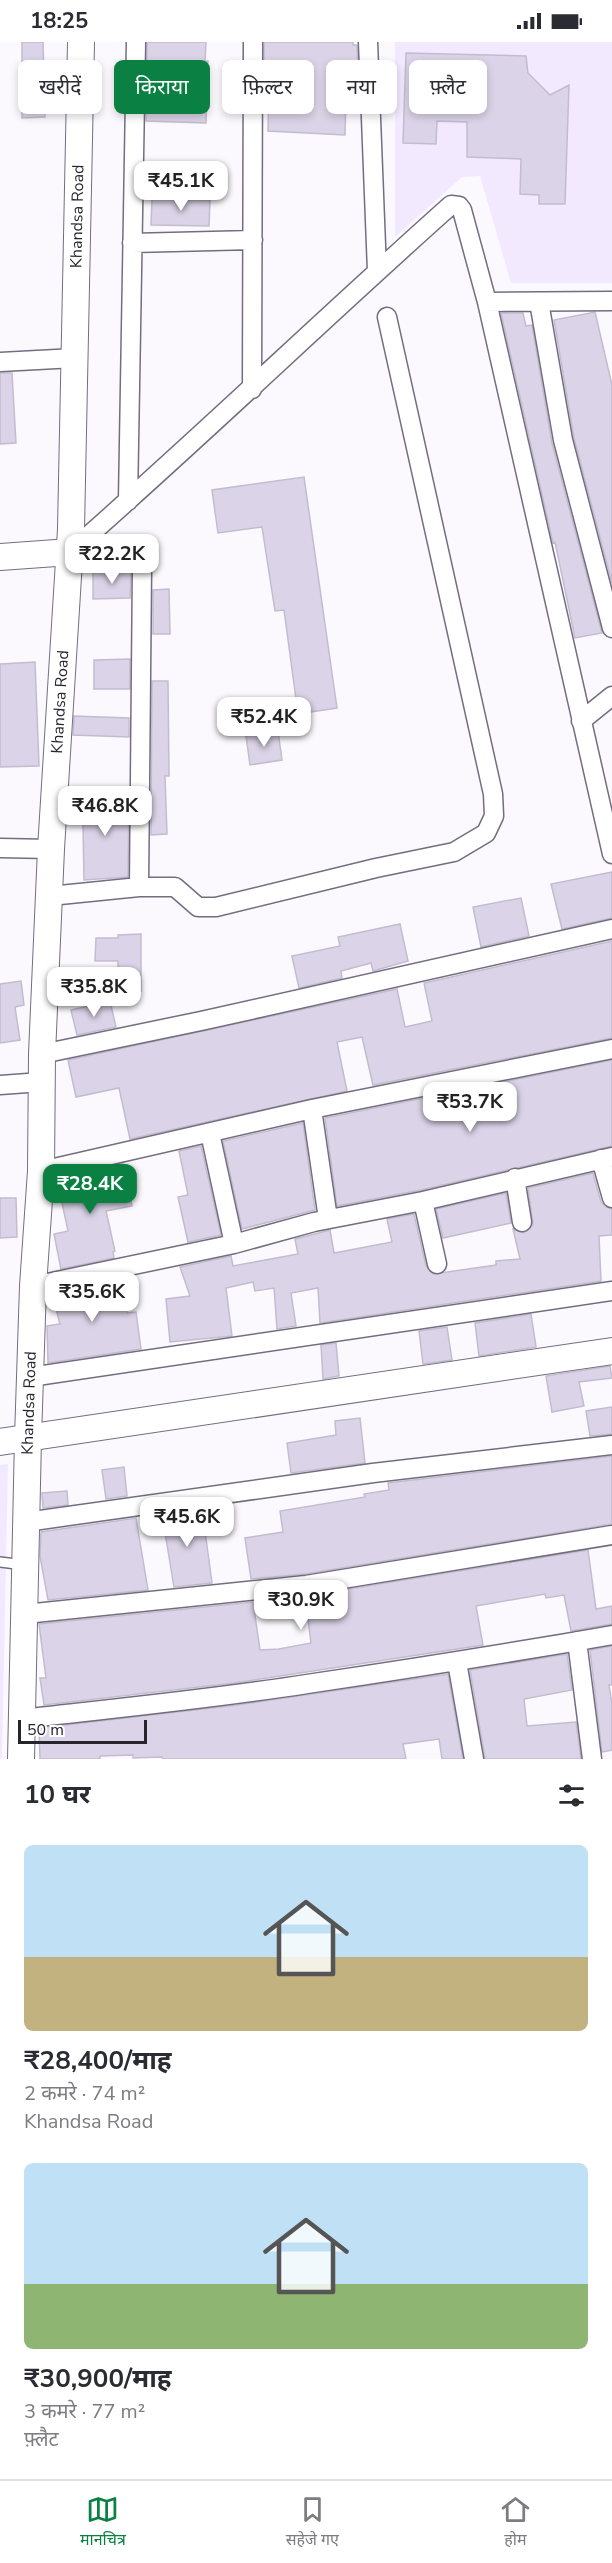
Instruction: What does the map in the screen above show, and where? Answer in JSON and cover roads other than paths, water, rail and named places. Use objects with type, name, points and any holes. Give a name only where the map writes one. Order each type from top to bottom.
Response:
[{"type":"street","name":"Khandsa Road","points":[[21,1759],[28,1438],[33,1286],[41,1171],[42,1054],[51,849],[70,552],[81,42]]},
{"type":"street","points":[[128,501],[136,42]]},
{"type":"street","points":[[252,389],[253,42]]},
{"type":"street","points":[[368,42],[377,271]]},
{"type":"street","points":[[0,557],[70,552],[252,389],[377,271],[451,205],[456,204],[462,210],[488,302],[581,721],[605,798],[612,854]]},
{"type":"street","points":[[132,243],[253,240]]},
{"type":"street","points":[[488,302],[612,301]]},
{"type":"street","points":[[538,302],[563,440],[612,628]]},
{"type":"street","points":[[50,896],[139,887],[175,887],[198,907],[232,903],[375,868],[454,852],[486,832],[494,816],[493,794],[387,317]]},
{"type":"street","points":[[0,362],[75,358]]},
{"type":"street","points":[[139,887],[142,567]]},
{"type":"street","points":[[581,721],[612,696]]},
{"type":"street","points":[[0,848],[51,849]]},
{"type":"street","points":[[42,1054],[201,1021],[612,929]]},
{"type":"street","points":[[41,1171],[312,1109],[612,1048]]},
{"type":"street","points":[[0,1086],[42,1082]]},
{"type":"street","points":[[312,1109],[328,1220]]},
{"type":"street","points":[[210,1133],[234,1244]]},
{"type":"street","points":[[33,1286],[234,1244],[328,1220],[423,1201],[607,1158],[612,1198]]},
{"type":"street","points":[[515,1178],[522,1222]]},
{"type":"street","points":[[423,1201],[437,1264]]},
{"type":"street","points":[[30,1377],[612,1291]]},
{"type":"street","points":[[0,1442],[612,1351]]},
{"type":"street","points":[[26,1522],[373,1473],[612,1445]]},
{"type":"street","points":[[25,1614],[306,1585],[612,1535]]},
{"type":"street","points":[[22,1719],[306,1684],[400,1668],[457,1662],[612,1635]]},
{"type":"street","points":[[577,1641],[592,1759]]},
{"type":"street","points":[[457,1662],[474,1759]]},
{"type":"lane","points":[[0,1562],[25,1565]]}]
